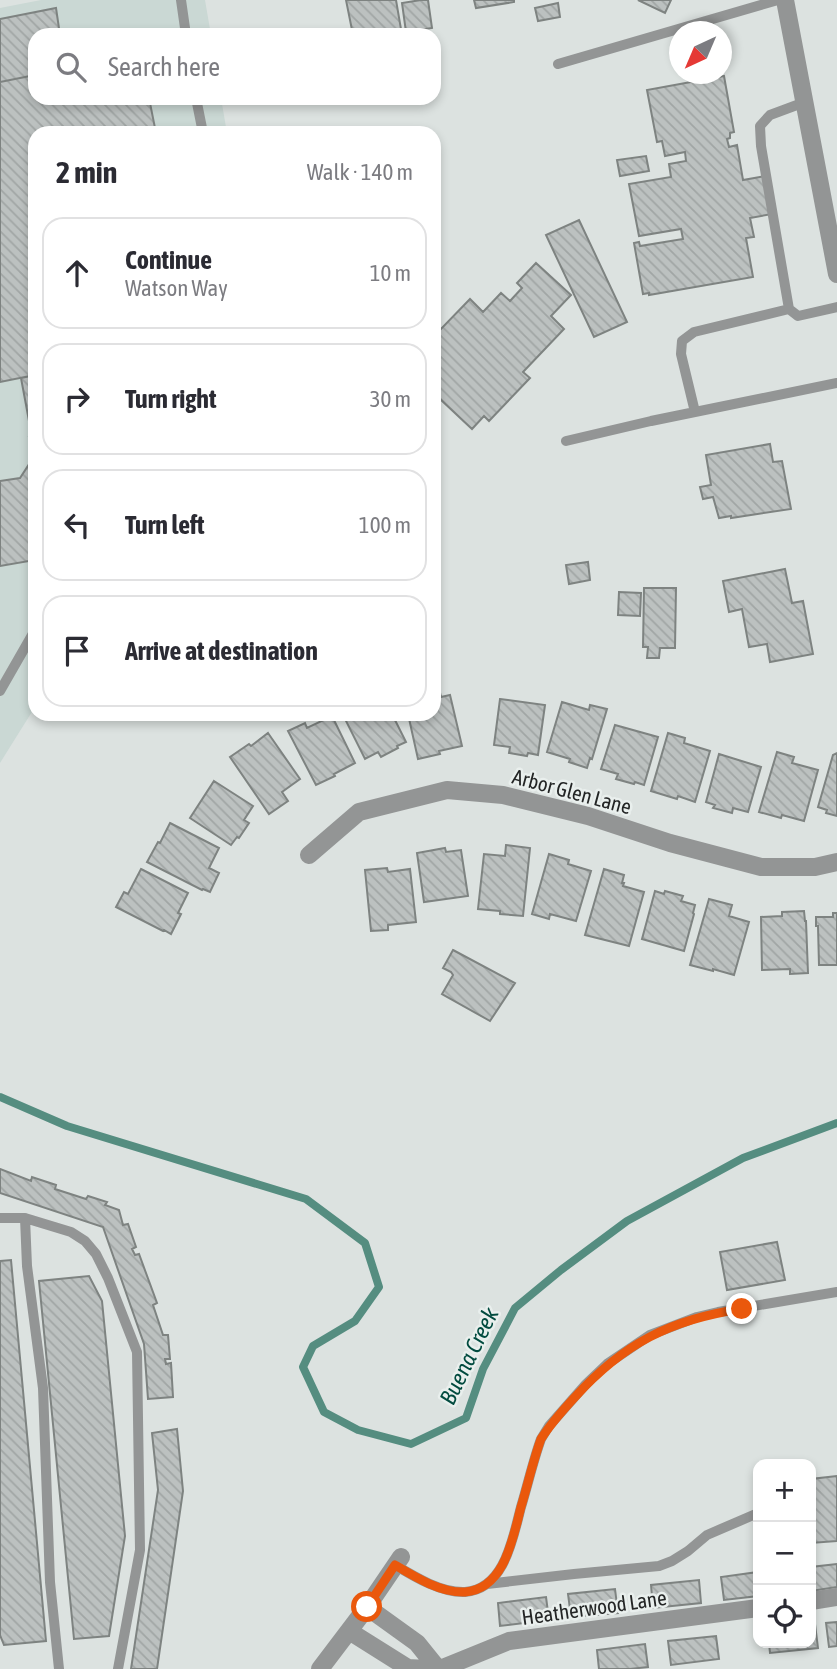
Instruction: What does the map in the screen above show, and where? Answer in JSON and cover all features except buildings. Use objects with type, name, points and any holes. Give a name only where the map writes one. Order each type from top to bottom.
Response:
[{"type":"street","points":[[785,0],[837,274]]},
{"type":"street","name":"Arbor Glen Lane","points":[[309,855],[359,812],[447,790],[503,795],[588,816],[670,843],[761,867],[815,867],[837,862]]},
{"type":"street","points":[[320,1669],[398,1561]]},
{"type":"street","points":[[816,1600],[837,1597]]},
{"type":"street","points":[[367,1607],[417,1643],[439,1669]]},
{"type":"street","name":"Heatherwood Lane","points":[[439,1669],[509,1641],[753,1609]]},
{"type":"street","points":[[349,1631],[408,1668],[426,1669]]},
{"type":"lane","points":[[181,0],[185,28]]},
{"type":"lane","points":[[558,64],[778,0]]},
{"type":"lane","points":[[805,102],[770,114],[760,127],[761,146],[789,309],[799,317],[837,307]]},
{"type":"lane","points":[[197,105],[202,126]]},
{"type":"lane","points":[[695,412],[681,354],[682,341],[694,332],[789,309]]},
{"type":"lane","points":[[566,441],[837,383]]},
{"type":"lane","points":[[0,691],[28,642]]},
{"type":"lane","points":[[0,1218],[25,1218],[71,1232],[85,1241],[96,1254],[108,1278],[137,1352],[140,1550],[118,1669]]},
{"type":"lane","points":[[25,1218],[27,1266],[43,1388],[50,1582],[60,1669]]},
{"type":"lane","points":[[398,1561],[430,1583],[451,1590],[467,1592],[487,1584],[497,1574],[509,1551],[541,1439],[571,1401],[607,1364],[650,1335],[697,1317],[837,1292]]},
{"type":"lane","points":[[487,1584],[659,1566],[688,1551],[707,1535],[753,1515]]},
{"type":"shaded area","points":[[41,0],[205,0],[210,28],[28,28],[28,105],[222,105],[226,126],[28,126],[28,718],[0,763],[0,8]]},
{"type":"waterway","name":"Buena Creek","points":[[0,1097],[67,1126],[306,1199],[365,1243],[379,1287],[355,1321],[313,1346],[303,1367],[324,1412],[358,1430],[411,1444],[466,1418],[483,1369],[515,1308],[561,1270],[627,1221],[743,1158],[837,1123]]},
{"type":"route","points":[[367,1607],[395,1565],[438,1587],[451,1590],[467,1592],[487,1584],[497,1574],[509,1551],[541,1439],[586,1384],[607,1364],[650,1335],[697,1317],[742,1309]]}]
